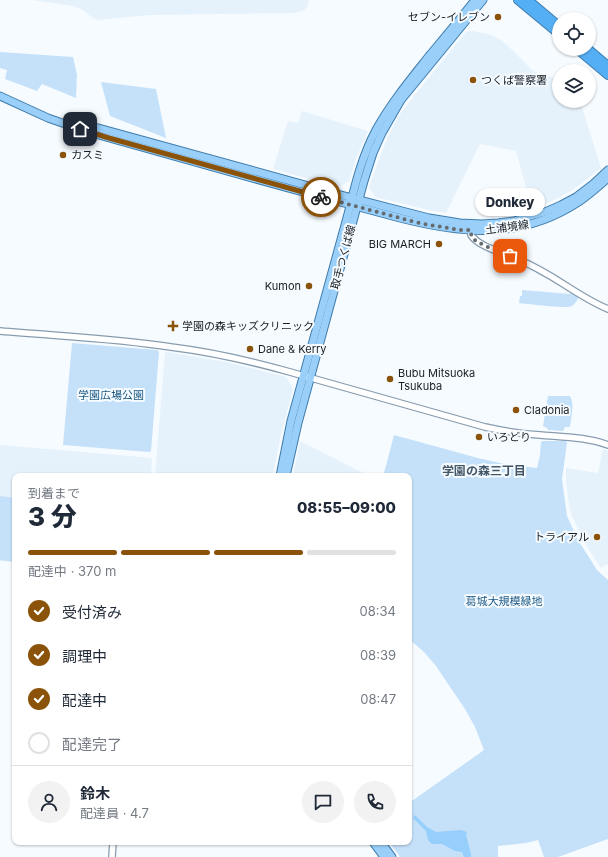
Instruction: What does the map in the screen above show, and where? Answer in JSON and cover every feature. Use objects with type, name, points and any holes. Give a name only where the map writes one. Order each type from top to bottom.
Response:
[{"type":"highway","points":[[518,0],[552,28]]},
{"type":"highway","points":[[528,0],[552,20]]},
{"type":"highway","points":[[585,56],[608,75]]},
{"type":"highway","points":[[596,56],[608,66]]},
{"type":"main road","name":"取手つくば線","points":[[287,473],[307,376],[354,202],[359,172],[366,151],[375,131],[410,79],[475,0]]},
{"type":"main road","name":"取手つくば線","points":[[354,202],[382,133],[401,100],[483,0]]},
{"type":"main road","name":"土浦境線","points":[[0,96],[48,118],[95,134],[354,202],[456,222],[471,227],[499,230],[533,224],[576,204],[608,178]]},
{"type":"main road","name":"土浦境線","points":[[471,227],[514,221],[545,212],[562,205],[576,197],[608,170]]},
{"type":"main road","name":"取手つくば線","points":[[281,473],[290,421],[307,376]]},
{"type":"main road","points":[[375,845],[384,857]]},
{"type":"main road","points":[[383,845],[392,857]]},
{"type":"street","points":[[471,227],[471,235],[480,243],[526,262],[582,296],[608,309]]},
{"type":"street","points":[[0,331],[171,346],[242,359],[485,427],[518,433],[579,438],[608,445]]},
{"type":"street","points":[[112,857],[113,845]]},
{"type":"shaded area","points":[[33,0],[309,0],[307,7],[304,10],[292,13],[150,15],[97,20],[83,10],[73,6]]},
{"type":"shaded area","points":[[473,31],[491,35],[499,39],[533,71],[552,77],[552,108],[582,108],[601,168],[571,191],[548,203],[532,209],[516,151],[480,144],[446,213],[375,197],[369,187],[389,134],[400,114],[466,32]]},
{"type":"shaded area","points":[[302,111],[368,131],[357,156],[349,181],[339,187],[273,169],[288,121],[298,123]]},
{"type":"shaded area","points":[[167,352],[226,362],[286,377],[293,389],[280,439],[274,473],[155,473],[165,353]]},
{"type":"shaded area","points":[[300,441],[363,473],[294,473]]},
{"type":"shaded area","points":[[0,445],[152,458],[151,473],[12,473],[12,562],[0,561]]},
{"type":"shaded area","points":[[603,449],[608,451],[608,564],[601,568],[586,545],[572,516],[569,505],[566,468],[598,473]]},
{"type":"green space","points":[[0,52],[73,57],[77,75],[76,98],[42,84],[37,91],[5,79],[7,70],[0,68]]},
{"type":"green space","points":[[101,82],[156,89],[166,138],[110,116]]},
{"type":"green space","points":[[522,290],[570,294],[571,291],[579,296],[572,306],[555,307],[519,303],[520,296],[522,296]]},
{"type":"green space","name":"学園広場公園","points":[[72,343],[157,350],[159,352],[151,451],[63,445]]},
{"type":"green space","points":[[548,396],[570,396],[572,411],[570,427],[565,427],[563,431],[548,430],[543,426]]},
{"type":"green space","name":"葛城大規模緑地","points":[[394,435],[478,458],[505,464],[537,468],[541,442],[566,441],[567,443],[562,479],[567,516],[578,540],[597,570],[608,580],[608,839],[558,857],[544,857],[538,840],[498,846],[498,857],[400,857],[391,845],[412,845],[412,801],[484,750],[475,727],[465,709],[436,666],[424,652],[412,642],[412,473],[384,473]]},
{"type":"green space","points":[[0,496],[12,498],[12,562],[0,560]]},
{"type":"water","points":[[415,815],[427,827],[436,832],[461,830],[467,832],[466,835],[471,857],[464,857],[462,852],[455,851],[442,844],[432,844],[428,840],[426,831],[413,818]]},
{"type":"way so far","points":[[321,197],[419,223],[459,230],[471,230],[471,235],[477,241],[510,256]]},
{"type":"place","name":"セブン-イレブン","points":[[498,17]]},
{"type":"place","name":"つくば警察署","points":[[473,80]]},
{"type":"place","name":"カスミ","points":[[63,155]]},
{"type":"place","name":"BIG MARCH","points":[[439,244]]},
{"type":"place","name":"Donkey","points":[[510,256]]},
{"type":"place","name":"Kumon","points":[[309,286]]},
{"type":"place","name":"学園の森キッズクリニック","points":[[173,326]]},
{"type":"place","name":"Dane & Kerry","points":[[250,349]]},
{"type":"place","name":"Bubu Mitsuoka Tsukuba","points":[[390,379]]},
{"type":"place","name":"Cladonia","points":[[516,410]]},
{"type":"place","name":"いろどり","points":[[479,437]]},
{"type":"place","name":"トライアル","points":[[597,537]]},
{"type":"district","name":"学園の森三丁目","points":[[484,471]]},
{"type":"route","points":[[80,129],[321,197]]}]
